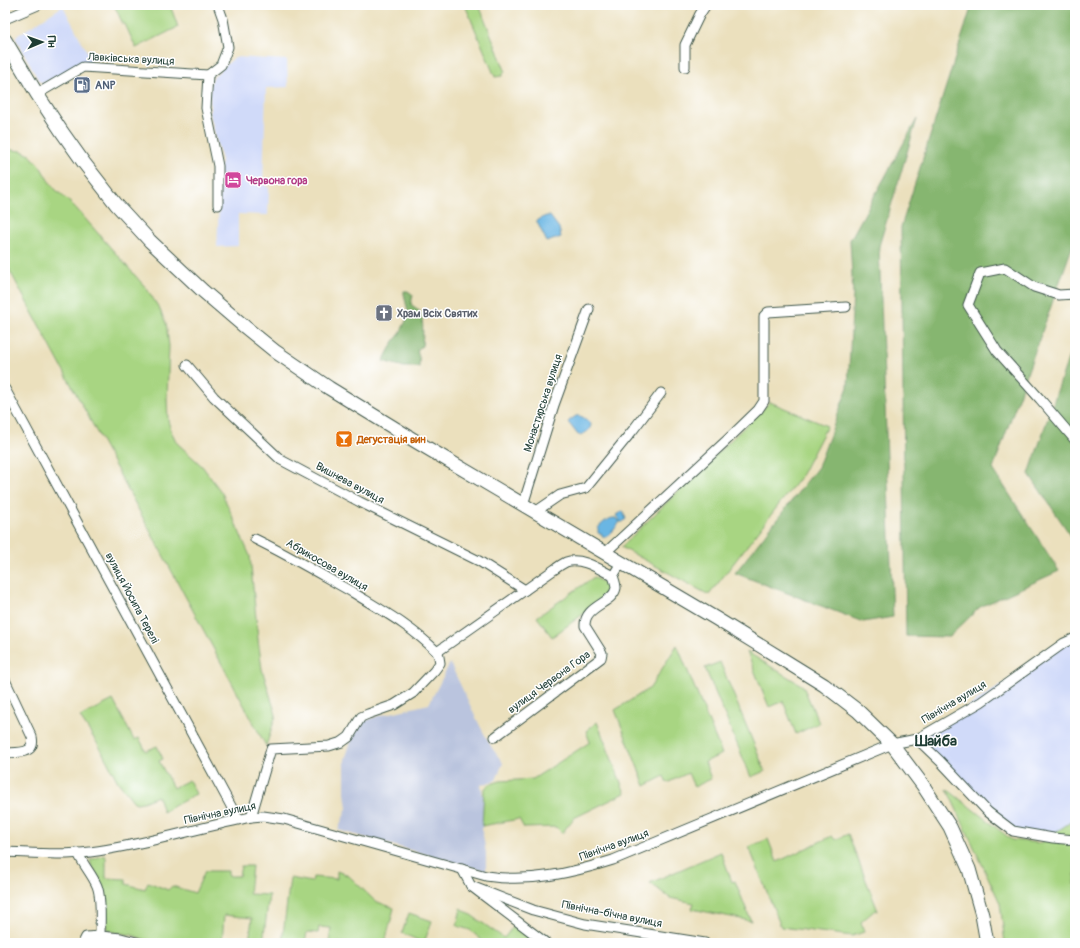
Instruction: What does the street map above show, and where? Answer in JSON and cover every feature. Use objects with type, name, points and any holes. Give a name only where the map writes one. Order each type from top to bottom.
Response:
[{"type":"highway","points":[[5,40],[37,94],[84,163],[116,204],[150,241],[203,291],[276,352],[329,388],[417,442],[715,618],[824,685],[858,711],[892,744],[922,784],[950,827],[969,869],[982,915],[987,943]]},
{"type":"street","points":[[5,19],[38,5]]},
{"type":"street","points":[[218,5],[223,19],[228,47],[221,65],[208,75],[206,108],[218,166],[218,205]]},
{"type":"street","points":[[686,67],[685,45],[706,5]]},
{"type":"street","name":"Лавківська вулиця","points":[[37,94],[84,67],[208,75]]},
{"type":"street","points":[[1075,294],[1059,295],[1034,287],[1004,268],[980,273],[968,305],[997,351],[1075,440]]},
{"type":"street","points":[[604,553],[758,410],[764,401],[764,316],[768,312],[846,308]]},
{"type":"street","name":"Монастирська вулиця","points":[[523,505],[556,398],[589,309]]},
{"type":"street","name":"Вишнева вулиця","points":[[187,365],[214,397],[281,460],[360,502],[480,561],[525,590]]},
{"type":"street","name":"вулиця Йосипа Терелі","points":[[5,389],[238,819]]},
{"type":"street","points":[[535,512],[560,495],[586,488],[661,394]]},
{"type":"street","name":"Абрикосова вулиця","points":[[255,539],[297,560],[387,613],[412,629],[437,652]]},
{"type":"street","points":[[251,817],[271,749],[328,746],[342,742],[349,737],[361,718],[368,714],[394,706],[413,693],[440,663],[437,652],[563,564],[573,561],[583,562],[613,576]]},
{"type":"street","name":"вулиця Червона Гора","points":[[495,737],[601,658],[602,653],[585,626],[585,622],[587,617],[595,608],[609,598],[614,592],[616,588],[613,576],[621,563]]},
{"type":"street","name":"Північна вулиця","points":[[5,852],[78,853],[134,845],[238,819],[263,816],[284,818],[486,876],[515,879],[561,874],[590,868],[613,860],[892,744],[917,739],[981,702],[1064,643],[1075,638]]},
{"type":"street","points":[[5,680],[33,742],[32,746],[25,751],[5,753]]},
{"type":"street","points":[[917,739],[988,812],[1013,831],[1075,840]]},
{"type":"street","points":[[78,853],[82,863],[92,876],[98,888],[100,936]]},
{"type":"street","points":[[462,869],[471,886],[546,943]]},
{"type":"street","name":"Північна-бічна вулиця","points":[[471,886],[533,910],[585,924],[705,943]]},
{"type":"street","points":[[83,943],[86,937],[100,936],[140,943]]},
{"type":"shaded area","points":[[63,6],[92,61],[73,72],[71,69],[43,83],[39,81],[15,37]]},
{"type":"shaded area","points":[[235,57],[287,60],[288,87],[266,88],[263,184],[269,188],[268,215],[238,214],[238,246],[217,247],[221,156],[210,114],[210,84],[215,75]]},
{"type":"shaded area","points":[[1075,638],[1075,819],[1048,837],[1013,831],[917,739]]},
{"type":"shaded area","points":[[450,663],[480,726],[492,748],[503,763],[496,780],[481,785],[483,797],[482,829],[486,853],[486,871],[338,830],[347,808],[345,793],[345,759],[353,736],[365,721],[378,716],[429,704]]},
{"type":"green space","points":[[114,5],[170,5],[178,27],[136,48]]},
{"type":"green space","points":[[465,5],[479,5],[505,70],[502,76],[495,77]]},
{"type":"green space","points":[[972,5],[1075,5],[1075,239],[993,469],[1059,571],[980,607],[949,637],[906,636],[901,227]]},
{"type":"green space","points":[[917,119],[879,246],[893,617],[863,622],[735,573],[818,467],[848,387],[853,294],[850,240]]},
{"type":"green space","points":[[5,147],[12,150],[22,151],[30,155],[40,166],[56,190],[74,206],[147,289],[159,308],[166,323],[169,346],[167,399],[168,420],[171,431],[177,443],[202,466],[222,493],[250,556],[262,669],[276,715],[266,746],[5,262]]},
{"type":"green space","points":[[404,291],[408,291],[413,295],[411,304],[419,310],[422,317],[422,346],[418,351],[419,367],[404,367],[383,361],[406,321],[408,312]]},
{"type":"green space","points":[[1075,338],[1075,542],[1029,474]]},
{"type":"green space","points":[[770,402],[827,426],[801,476],[709,595],[621,547]]},
{"type":"green space","points":[[594,577],[613,589],[590,609],[552,637],[537,617]]},
{"type":"green space","points":[[677,645],[722,754],[705,762],[711,779],[694,787],[688,773],[667,783],[664,776],[645,786],[615,710],[650,688]]},
{"type":"green space","points":[[747,652],[803,686],[819,723],[796,734],[783,701],[769,707]]},
{"type":"green space","points":[[720,662],[765,771],[751,777],[705,668]]},
{"type":"green space","points":[[113,700],[134,740],[139,738],[146,751],[157,746],[163,759],[159,761],[173,788],[189,780],[196,794],[163,812],[158,796],[143,802],[134,802],[118,782],[99,746],[80,717]]},
{"type":"green space","points":[[597,722],[625,793],[574,818],[562,833],[556,827],[524,828],[519,819],[482,826],[484,790],[488,785],[500,781],[533,779],[590,742],[586,731]]},
{"type":"green space","points":[[947,789],[1012,840],[1040,843],[1075,819],[1075,943],[1005,943],[1000,903]]},
{"type":"green space","points":[[848,834],[878,911],[875,910],[861,922],[864,932],[852,936],[781,927],[749,847],[768,839],[777,862],[832,836],[835,840]]},
{"type":"green space","points":[[721,852],[732,882],[735,881],[751,921],[692,909],[694,903],[670,898],[650,883]]},
{"type":"green space","points":[[105,855],[106,878],[126,879],[126,884],[145,889],[148,882],[168,890],[172,886],[195,893],[205,871],[228,871],[228,876],[239,876],[241,866],[252,866],[249,894],[269,895],[263,943],[249,943],[252,918],[224,915],[222,943],[155,943],[132,935],[108,930],[106,916],[106,893],[91,865],[90,860]]},
{"type":"green space","points":[[337,871],[349,876],[375,901],[394,908],[385,943],[329,943],[331,928],[319,927],[318,933],[307,932],[305,943],[282,943],[290,878],[312,882],[313,877],[337,879]]},
{"type":"green space","points":[[461,908],[504,938],[515,924],[536,943],[485,943],[470,930],[457,926]]},
{"type":"green space","points":[[409,913],[432,921],[424,943],[402,933]]},
{"type":"water","points":[[550,216],[559,228],[561,237],[547,242],[537,222],[537,220]]},
{"type":"water","points":[[576,416],[583,417],[591,424],[587,432],[578,435],[568,422]]},
{"type":"water","points":[[622,511],[626,519],[623,522],[620,522],[606,537],[603,537],[602,534],[598,533],[598,528],[608,519],[616,518],[620,521],[616,515]]},
{"type":"place","name":"ANP","points":[[82,85]]},
{"type":"place","name":"Червона гора","points":[[233,180]]},
{"type":"place","name":"Храм Всіх Святих","points":[[384,313]]},
{"type":"place","name":"Дегустація вин","points":[[344,439]]},
{"type":"district","name":"Шайба","points":[[936,741]]}]
